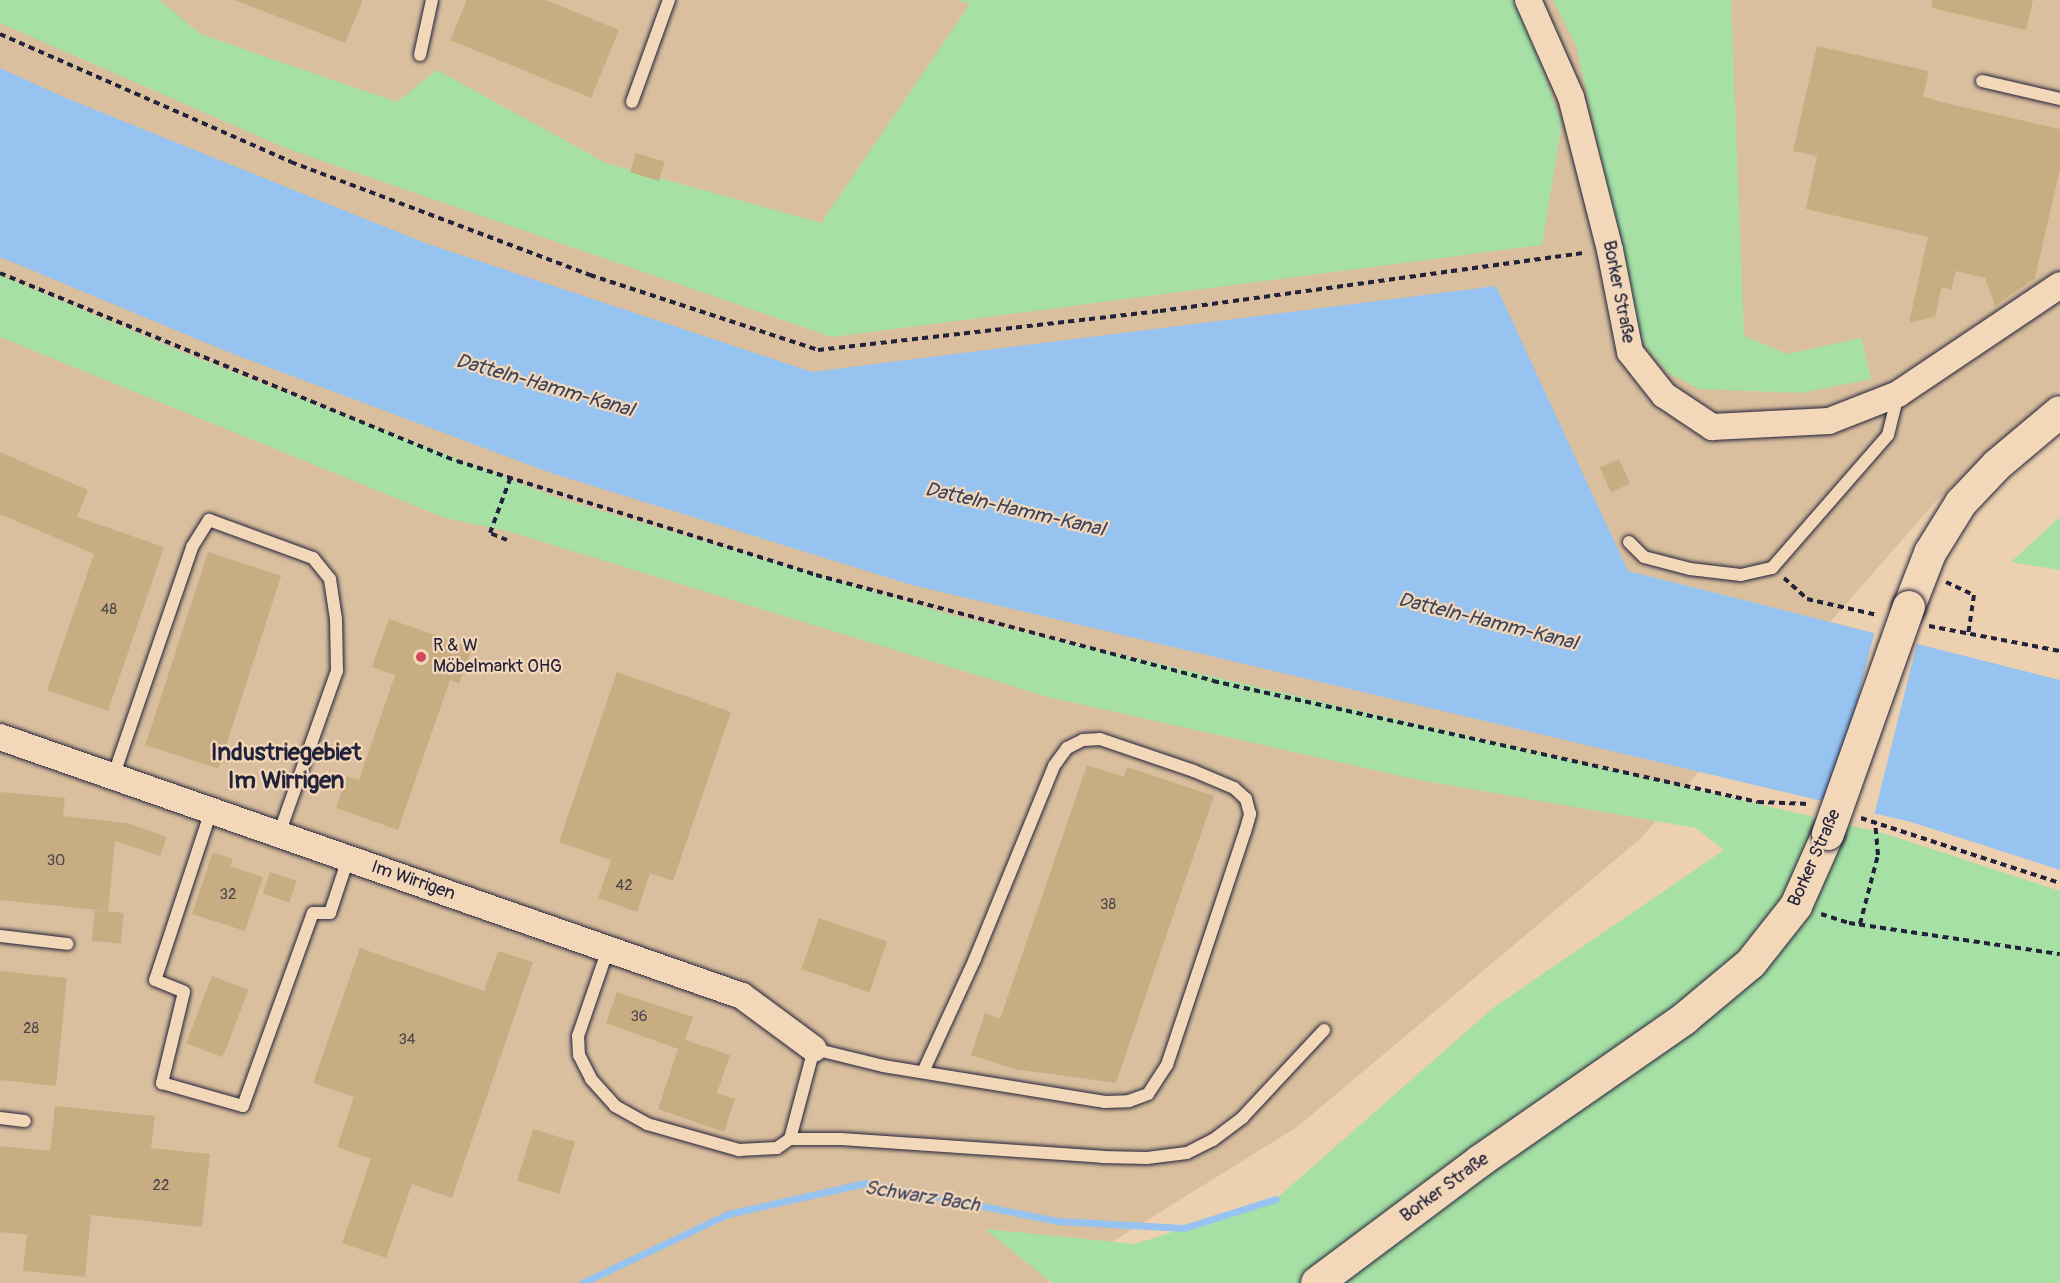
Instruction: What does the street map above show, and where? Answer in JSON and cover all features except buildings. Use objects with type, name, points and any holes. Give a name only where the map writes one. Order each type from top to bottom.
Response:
[{"type":"street","name":"Borker Straße","points":[[1528,0],[1571,97],[1610,250],[1630,352],[1664,395],[1712,427],[1829,421],[1898,394],[2060,285]]},
{"type":"street","name":"Borker Straße","points":[[1317,1283],[1480,1161],[1684,1019],[1751,963],[1796,906],[1828,834],[1930,553],[1961,503],[1997,465],[2060,412]]},
{"type":"street","name":"Im Wirrigen","points":[[0,737],[742,996],[814,1049]]},
{"type":"lane","points":[[420,55],[432,0]]},
{"type":"lane","points":[[632,102],[669,0]]},
{"type":"lane","points":[[1982,81],[2060,99]]},
{"type":"lane","points":[[1629,542],[1644,557],[1690,569],[1741,575],[1772,568],[1888,435],[1898,394]]},
{"type":"lane","points":[[113,777],[192,547],[209,520],[313,558],[330,579],[336,619],[337,671],[279,834]]},
{"type":"lane","points":[[790,1139],[814,1049],[923,1072],[1106,1102],[1129,1101],[1148,1094],[1167,1065],[1241,843],[1250,814],[1246,799],[1234,788],[1194,771],[1100,739],[1083,740],[1067,748],[1054,766],[975,959],[923,1072]]},
{"type":"lane","points":[[212,811],[155,980],[184,992],[162,1083],[243,1107],[313,913],[330,913],[348,859]]},
{"type":"lane","points":[[0,936],[68,944]]},
{"type":"lane","points":[[608,949],[578,1036],[579,1055],[591,1079],[615,1106],[647,1124],[739,1150],[777,1148],[790,1139],[840,1139],[1102,1157],[1147,1158],[1187,1153],[1213,1140],[1243,1117],[1324,1030]]},
{"type":"lane","points":[[0,1118],[25,1121]]},
{"type":"path","points":[[0,34],[291,162],[590,275],[818,351],[1160,311],[1610,250]]},
{"type":"path","points":[[0,273],[510,479],[816,575],[1213,681],[1657,778]]},
{"type":"path","points":[[507,540],[490,533],[510,479]]},
{"type":"path","points":[[1968,635],[1975,600],[1971,591]]},
{"type":"path","points":[[1860,924],[1878,855],[1875,822]]},
{"type":"path","points":[[1796,906],[1860,924],[2060,954]]},
{"type":"shaded area","points":[[0,0],[2060,0],[2060,389],[1937,500],[1640,839],[1297,1127],[1046,1283],[0,1283]]},
{"type":"green space","points":[[0,0],[160,0],[200,34],[397,102],[437,70],[606,163],[821,223],[970,4],[957,0],[1517,0],[1562,123],[1542,245],[832,337],[288,149],[0,23]]},
{"type":"green space","points":[[1553,0],[1731,0],[1744,336],[1788,354],[1861,338],[1871,379],[1801,393],[1699,389],[1667,372],[1642,342],[1576,45]]},
{"type":"green space","points":[[0,275],[187,354],[558,498],[955,616],[1883,833],[2060,891],[2060,1283],[1052,1283],[985,1229],[1135,1244],[1276,1199],[1493,1008],[1724,850],[1696,828],[1419,780],[1048,697],[507,531],[445,518],[0,337]]},
{"type":"green space","points":[[2060,517],[2060,570],[2011,562]]},
{"type":"water","name":"Datteln-Hamm-Kanal","points":[[0,68],[66,98],[425,243],[812,372],[1496,286],[1628,571],[2060,680],[2060,870],[1911,822],[912,585],[551,473],[228,352],[0,257]]},
{"type":"pier","points":[[1875,630],[1918,641],[1874,817],[1831,807]]},
{"type":"waterway","name":"Schwarz Bach","points":[[582,1283],[728,1214],[866,1183],[1058,1221],[1184,1228],[1276,1199]]},
{"type":"place","name":"R & W Möbelmarkt OHG","points":[[421,657]]},
{"type":"district","name":"Industriegebiet Im Wirrigen","points":[[286,767]]}]
